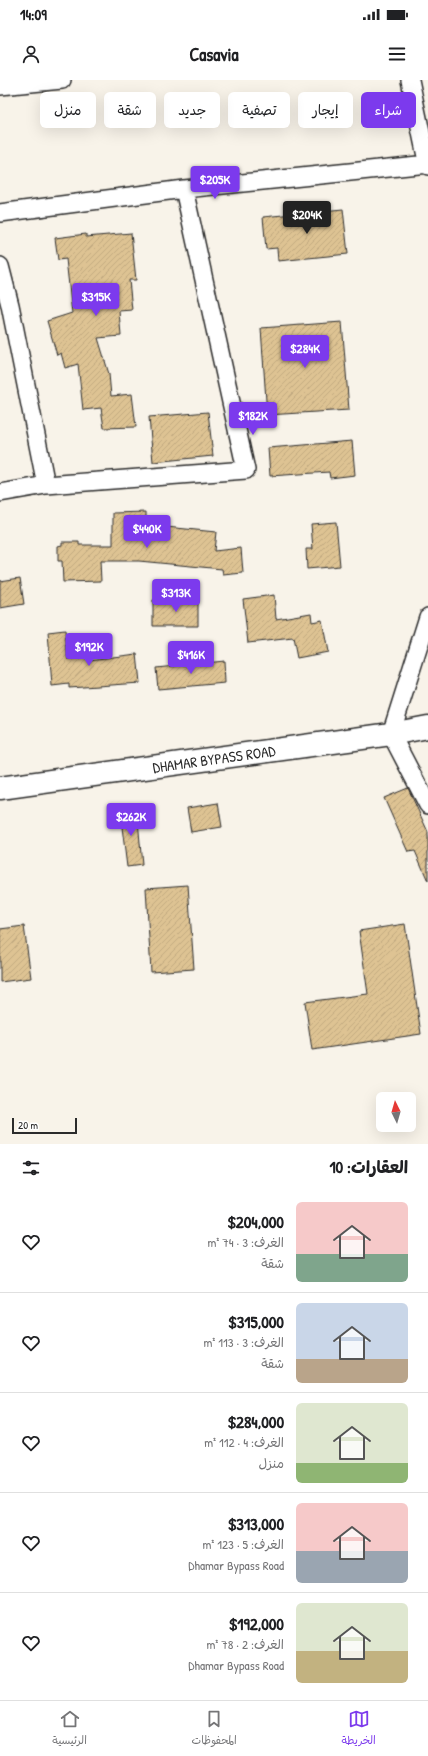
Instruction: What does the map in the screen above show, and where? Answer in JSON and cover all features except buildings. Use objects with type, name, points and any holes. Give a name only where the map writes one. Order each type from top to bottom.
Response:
[{"type":"main road","name":"DHAMAR BYPASS ROAD","points":[[0,788],[391,734],[428,727]]},
{"type":"street","points":[[0,86],[62,80]]},
{"type":"street","points":[[0,213],[184,188],[428,165],[410,80]]},
{"type":"street","points":[[0,493],[46,485],[246,470],[184,188]]},
{"type":"street","points":[[0,266],[5,304],[46,485]]},
{"type":"street","points":[[428,617],[391,734],[428,805]]}]
